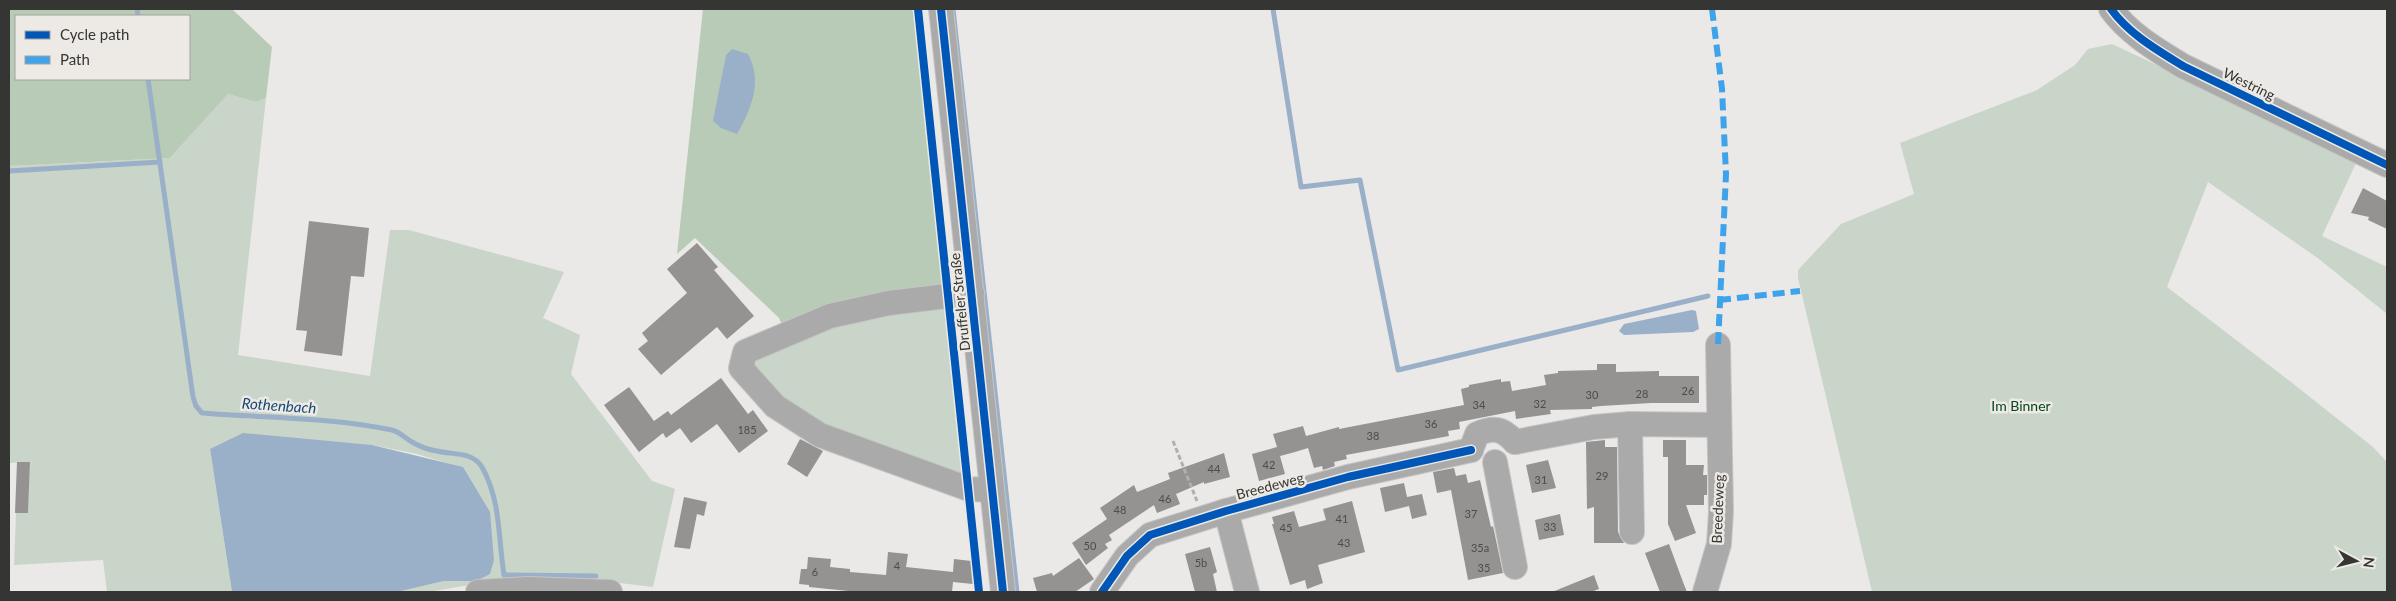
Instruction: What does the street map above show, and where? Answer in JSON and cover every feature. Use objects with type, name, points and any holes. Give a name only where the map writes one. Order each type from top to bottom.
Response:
[{"type":"street","name":"Druffeler Straße","points":[[941,9],[1003,592]]},
{"type":"street","name":"Westring","points":[[2112,9],[2121,22],[2151,46],[2183,66],[2387,165]]},
{"type":"street","points":[[972,293],[889,302],[830,316],[745,352],[741,368],[775,406],[820,435],[969,489],[992,490]]},
{"type":"street","name":"Breedeweg","points":[[1705,592],[1719,544],[1721,511],[1718,345]]},
{"type":"street","points":[[1514,442],[1594,428],[1630,424],[1719,424]]},
{"type":"street","points":[[1630,424],[1632,532]]},
{"type":"street","points":[[1491,428],[1504,430],[1514,442],[1508,454],[1494,462],[1479,459],[1471,450],[1477,434],[1491,428]]},
{"type":"street","name":"Breedeweg","points":[[1102,592],[1127,556],[1150,535],[1226,511],[1348,478],[1471,450]]},
{"type":"street","points":[[1494,462],[1515,567]]},
{"type":"street","points":[[1226,511],[1247,592]]},
{"type":"street","points":[[478,592],[528,589],[610,592]]},
{"type":"path","points":[[1172,441],[1204,518]]},
{"type":"green space","points":[[9,9],[232,9],[272,47],[266,98],[256,102],[228,94],[170,158],[9,166]]},
{"type":"green space","points":[[703,9],[914,9],[943,291],[784,330],[779,318],[695,238],[677,254]],"holes":[[[726,56],[721,128],[721,86]]]},
{"type":"green space","name":"Im Binner","points":[[2112,44],[2358,159],[2322,236],[2387,267],[2387,314],[2319,259],[2208,182],[2167,287],[2373,447],[2387,462],[2387,592],[1872,592],[1798,278],[1798,270],[1841,224],[1914,194],[1900,143],[2037,90],[2075,65],[2088,49]]},
{"type":"green space","points":[[228,94],[256,102],[266,98],[238,355],[370,376],[390,230],[409,230],[564,272],[543,318],[580,335],[571,374],[652,481],[675,489],[653,587],[603,581],[499,580],[428,592],[397,592],[444,581],[476,581],[463,468],[417,454],[372,445],[210,450],[232,592],[107,592],[103,560],[14,565],[16,513],[28,513],[30,462],[9,463],[9,166],[170,158]]},
{"type":"green space","points":[[944,299],[964,483],[778,404],[749,359],[788,337]]},
{"type":"water","points":[[732,49],[748,54],[755,75],[751,105],[737,134],[721,128],[713,121],[726,55]]},
{"type":"water","points":[[1692,310],[1696,311],[1699,329],[1693,332],[1624,335],[1619,331],[1624,324]]},
{"type":"water","points":[[243,433],[372,445],[463,467],[490,512],[494,560],[490,574],[476,581],[444,581],[397,592],[232,592],[210,449]]},
{"type":"building","points":[[2363,188],[2387,201],[2387,229],[2368,220],[2369,217],[2351,213]]},
{"type":"building","points":[[309,221],[369,228],[364,277],[351,276],[342,356],[304,351],[307,331],[296,330]]},
{"type":"building","points":[[697,243],[718,267],[714,270],[754,316],[727,339],[717,327],[661,375],[638,349],[648,341],[642,333],[687,293],[667,269]]},
{"type":"building","points":[[1597,364],[1616,364],[1616,372],[1659,371],[1659,376],[1699,376],[1699,403],[1651,403],[1601,406],[1592,407],[1592,409],[1550,410],[1551,414],[1516,419],[1515,411],[1459,422],[1460,429],[1448,431],[1449,436],[1346,455],[1347,459],[1334,462],[1335,466],[1323,470],[1322,466],[1314,468],[1308,448],[1280,456],[1285,474],[1259,481],[1252,454],[1277,447],[1273,434],[1303,426],[1306,436],[1339,427],[1339,429],[1464,405],[1461,389],[1469,387],[1469,385],[1501,379],[1501,382],[1510,381],[1512,391],[1546,385],[1544,375],[1558,373],[1558,371],[1597,370]]},
{"type":"building","points":[[721,378],[748,414],[753,410],[768,431],[739,453],[717,424],[691,443],[680,428],[666,438],[663,433],[639,452],[604,405],[629,387],[654,421],[668,411],[671,415]]},
{"type":"building","points":[[800,439],[823,451],[807,477],[787,464]]},
{"type":"building","points":[[1605,440],[1605,447],[1617,447],[1618,532],[1624,543],[1594,543],[1594,507],[1587,509],[1586,442]]},
{"type":"building","points":[[1663,440],[1686,440],[1686,465],[1704,465],[1703,475],[1707,475],[1707,495],[1704,495],[1704,505],[1686,505],[1696,533],[1675,541],[1668,524],[1668,457],[1663,457]]},
{"type":"building","points":[[1224,453],[1230,477],[1204,484],[1204,482],[1176,494],[1180,504],[1157,513],[1154,505],[1109,535],[1112,540],[1105,544],[1108,548],[1086,565],[1072,543],[1107,519],[1100,508],[1134,485],[1137,492],[1170,479],[1168,473]]},
{"type":"building","points":[[1548,460],[1556,488],[1532,493],[1526,465]]},
{"type":"building","points":[[17,462],[30,462],[28,513],[15,513]]},
{"type":"building","points":[[1454,468],[1456,476],[1466,474],[1468,483],[1480,480],[1491,527],[1493,526],[1503,573],[1468,580],[1451,490],[1437,493],[1433,472]]},
{"type":"building","points":[[1404,483],[1407,497],[1422,494],[1427,515],[1412,519],[1409,506],[1385,512],[1380,488]]},
{"type":"building","points":[[684,497],[707,502],[704,516],[697,514],[690,549],[674,547]]},
{"type":"building","points":[[1352,501],[1365,552],[1318,565],[1323,583],[1307,589],[1305,580],[1290,585],[1272,524],[1274,524],[1272,517],[1294,511],[1299,527],[1326,520],[1323,509]]},
{"type":"building","points":[[1560,514],[1564,535],[1539,540],[1535,520]]},
{"type":"building","points":[[1669,544],[1687,592],[1660,592],[1645,553]]},
{"type":"building","points":[[1210,547],[1217,572],[1213,574],[1217,592],[1195,592],[1185,554]]},
{"type":"building","points":[[888,552],[908,554],[906,567],[953,572],[954,559],[971,561],[973,584],[953,582],[952,592],[858,592],[809,587],[809,585],[799,584],[801,569],[807,569],[808,557],[831,559],[830,567],[850,569],[850,572],[886,575]]},
{"type":"building","points":[[1079,558],[1094,579],[1075,592],[1037,592],[1033,578],[1052,573],[1053,576]]},
{"type":"building","points":[[1594,575],[1599,589],[1591,592],[1552,592]]},
{"type":"waterway","name":"Rothenbach","points":[[137,9],[138,15]]},
{"type":"waterway","points":[[953,9],[1017,592]]},
{"type":"waterway","points":[[1273,9],[1301,187],[1360,180],[1398,370],[1708,296]]},
{"type":"waterway","name":"Rothenbach","points":[[148,80],[193,397],[196,406],[202,413],[321,420],[369,426],[395,431],[427,449],[461,454],[473,458],[482,467],[493,493],[504,575],[596,576]]},
{"type":"waterway","points":[[9,171],[160,162]]},
{"type":"marked path","points":[[1712,9],[1722,89],[1726,174],[1718,345]]},
{"type":"marked path","points":[[1719,300],[1800,291]]},
{"type":"cycle path","points":[[918,9],[979,592]]},
{"type":"cycle path","points":[[941,9],[1003,592]]},
{"type":"cycle path","points":[[2111,9],[2135,34],[2183,66],[2387,165]]},
{"type":"cycle path","points":[[1102,592],[1127,556],[1150,535],[1226,511],[1348,477],[1471,450]]}]
